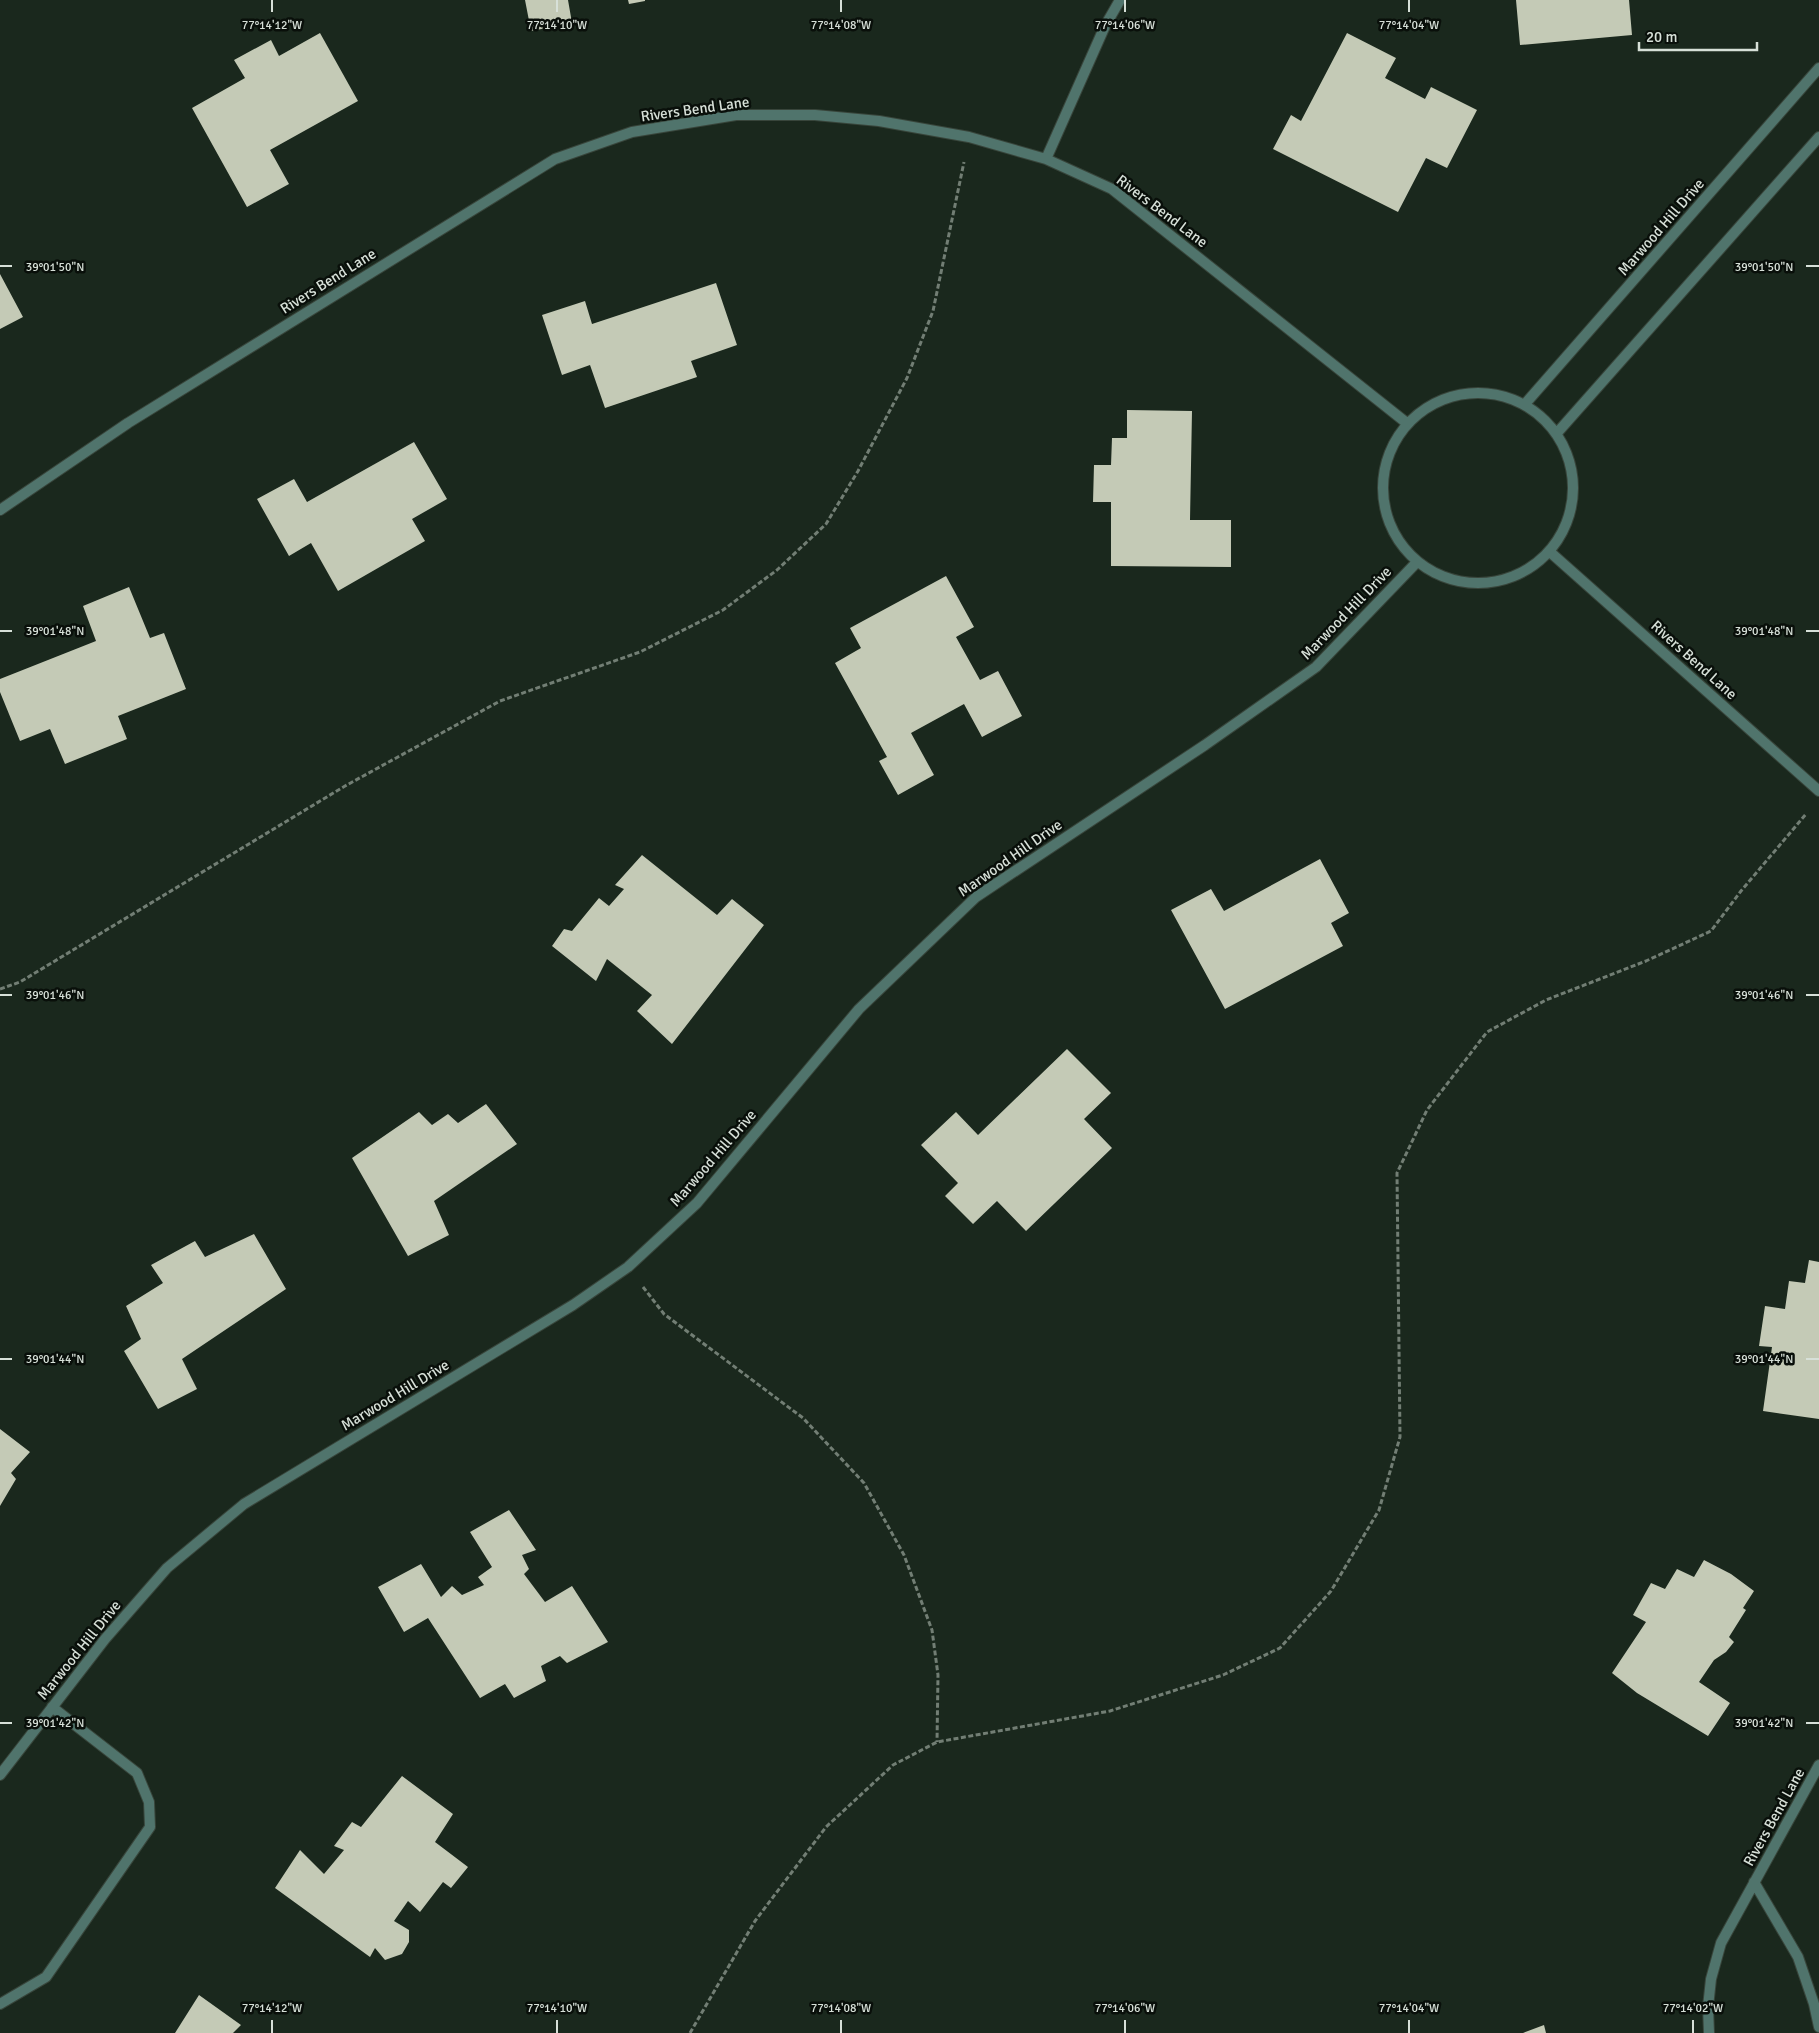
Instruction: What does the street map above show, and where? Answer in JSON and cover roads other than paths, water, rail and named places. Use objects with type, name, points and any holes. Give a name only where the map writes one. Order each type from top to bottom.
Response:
[{"type":"street","points":[[1046,159],[1105,26],[1120,0]]},
{"type":"street","name":"Marwood Hill Drive","points":[[1525,404],[1819,68]]},
{"type":"street","name":"Rivers Bend Lane","points":[[0,510],[128,423],[554,159],[632,132],[736,115],[815,115],[879,121],[969,137],[1046,159],[1112,190],[1408,424]]},
{"type":"street","points":[[1557,433],[1819,137]]},
{"type":"street","points":[[1484,393],[1505,397],[1525,404],[1543,417],[1557,433],[1571,462],[1574,494],[1567,525],[1550,552],[1532,568],[1510,579],[1486,583],[1461,582],[1438,575],[1417,562],[1404,548],[1393,532],[1386,514],[1383,495],[1384,476],[1388,457],[1396,440],[1408,424],[1424,410],[1442,400],[1463,394],[1484,393]]},
{"type":"street","name":"Rivers Bend Lane","points":[[1550,552],[1819,791]]},
{"type":"street","name":"Marwood Hill Drive","points":[[0,1775],[105,1639],[167,1568],[244,1504],[565,1310],[628,1267],[697,1203],[859,1009],[976,897],[1205,745],[1316,667],[1417,562]]},
{"type":"street","points":[[0,2004],[46,1978],[150,1827],[149,1802],[137,1773],[52,1707]]},
{"type":"street","name":"Rivers Bend Lane","points":[[1709,2033],[1708,2007],[1711,1979],[1721,1943],[1819,1766]]},
{"type":"street","name":"Rivers Bend Lane","points":[[1754,1882],[1798,1957],[1814,2004],[1819,2027]]}]
